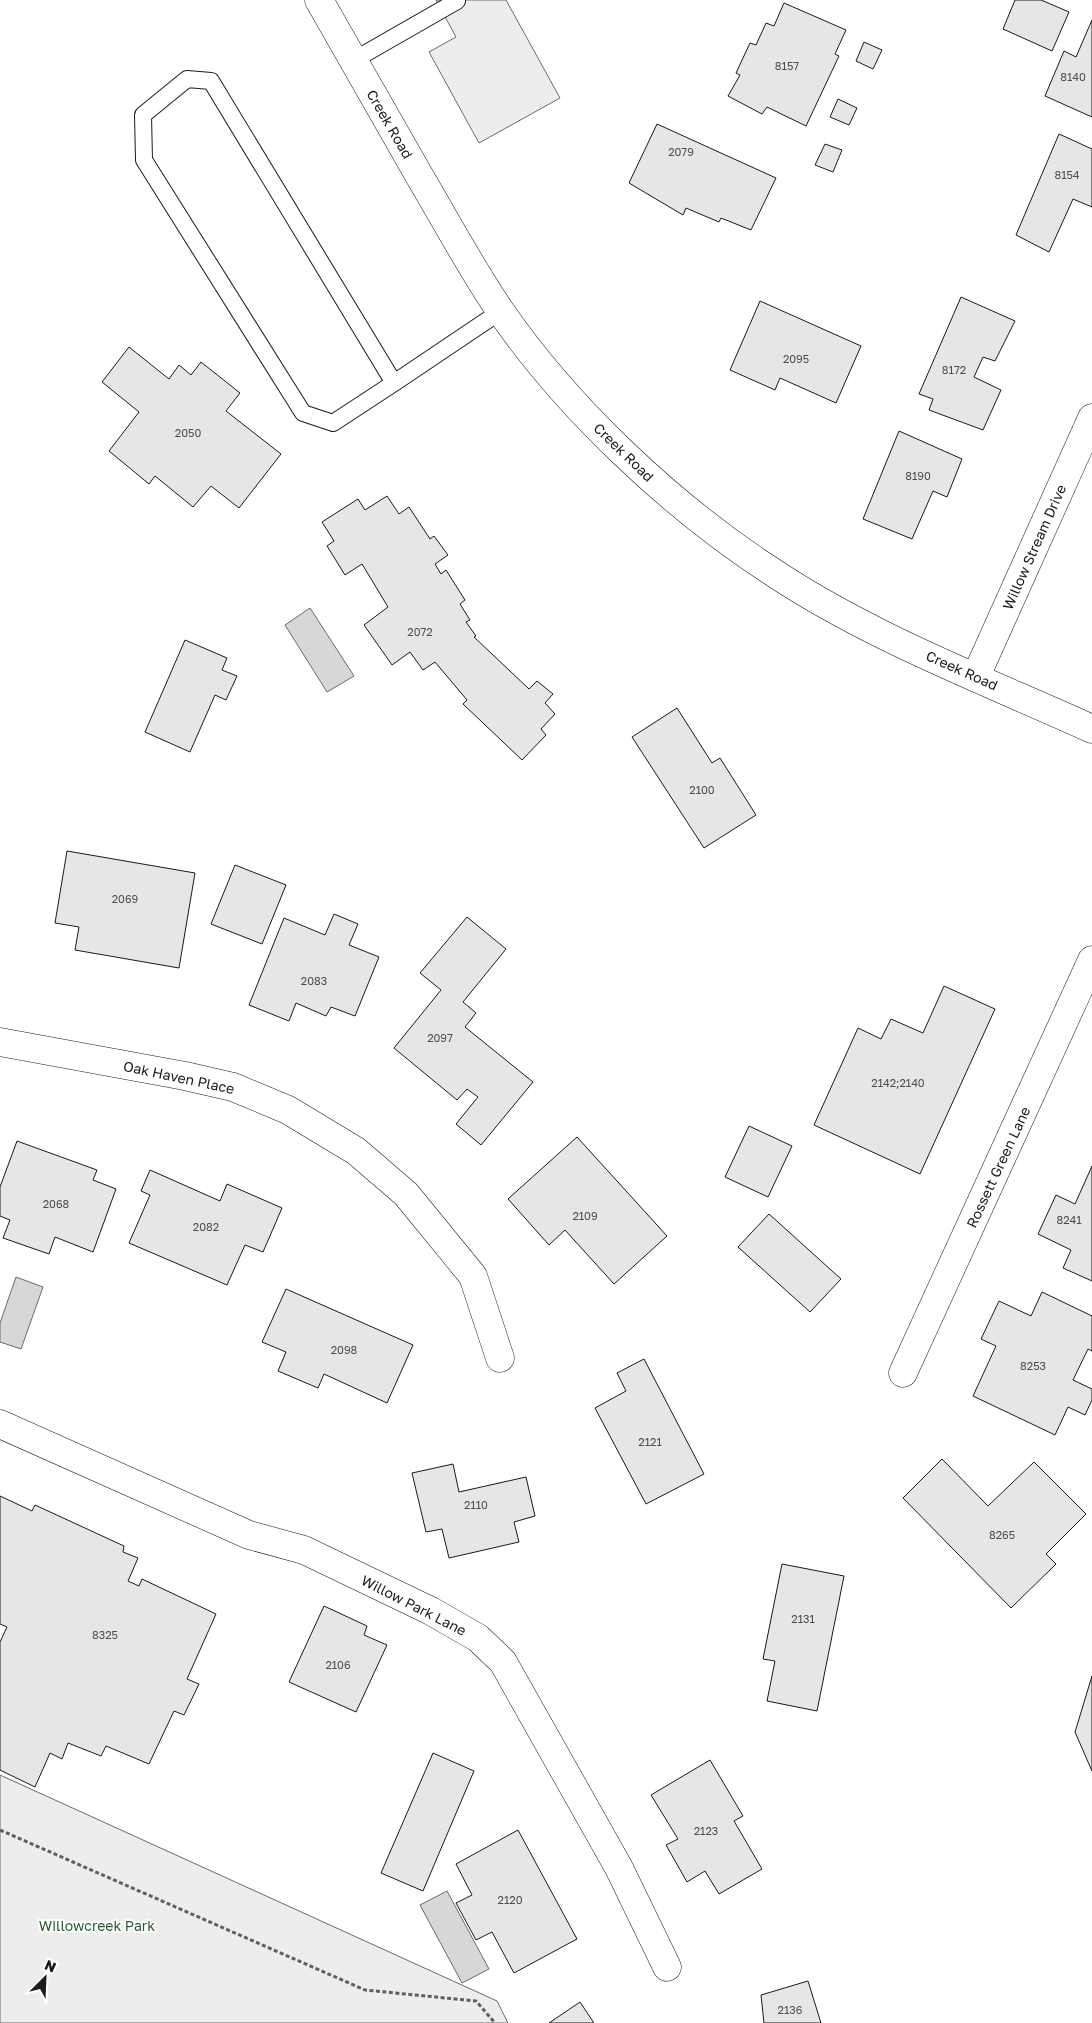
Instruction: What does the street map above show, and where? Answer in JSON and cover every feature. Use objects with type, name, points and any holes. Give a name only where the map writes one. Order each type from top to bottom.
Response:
[{"type":"street","name":"Creek Road","points":[[319,0],[468,260],[501,311],[587,416],[642,470],[705,523],[772,572],[842,613],[1092,729]]},
{"type":"street","name":"Willow Stream Drive","points":[[976,676],[1092,418]]},
{"type":"street","name":"Rossett Green Lane","points":[[904,1373],[1092,960]]},
{"type":"street","name":"Oak Haven Place","points":[[0,1042],[186,1076],[232,1087],[288,1110],[356,1151],[406,1194],[473,1276],[500,1358]]},
{"type":"street","name":"Willow Park Lane","points":[[0,1424],[249,1535],[304,1550],[431,1611],[478,1638],[503,1662],[618,1868],[667,1967]]},
{"type":"lane","points":[[354,60],[456,1]]},
{"type":"lane","points":[[394,382],[211,81],[187,79],[144,114],[144,160],[303,413],[333,423],[501,311]]},
{"type":"path","points":[[0,1830],[365,1990],[476,2001],[495,2023]]},
{"type":"shaded area","points":[[436,0],[506,0],[560,98],[479,143],[429,52],[456,37]]},
{"type":"shaded area","points":[[310,608],[354,676],[327,692],[285,625]]},
{"type":"shaded area","points":[[16,1277],[43,1287],[21,1349],[0,1342],[0,1323]]},
{"type":"shaded area","name":"Willowcreek Park","points":[[0,1775],[497,2001],[508,2023],[0,2023]]},
{"type":"shaded area","points":[[447,1891],[489,1969],[462,1983],[420,1905]]},
{"type":"building","points":[[1015,0],[1041,0],[1069,12],[1052,51],[1003,29]]},
{"type":"building","points":[[784,3],[846,30],[835,54],[839,56],[806,126],[767,107],[762,114],[728,96],[740,75],[736,73],[750,43],[756,45],[766,23],[774,26]]},
{"type":"building","points":[[1092,20],[1092,117],[1045,96],[1064,51],[1076,57]]},
{"type":"building","points":[[864,42],[882,50],[873,69],[856,61]]},
{"type":"building","points":[[838,99],[857,108],[849,125],[830,117]]},
{"type":"building","points":[[657,124],[776,178],[751,230],[721,218],[719,222],[686,208],[683,215],[629,183]]},
{"type":"building","points":[[1059,134],[1092,149],[1092,207],[1073,199],[1049,252],[1016,235]]},
{"type":"building","points":[[825,144],[842,150],[833,172],[815,165]]},
{"type":"building","points":[[961,297],[1015,321],[995,361],[983,357],[974,377],[1001,390],[983,430],[929,410],[933,399],[919,394]]},
{"type":"building","points":[[760,301],[861,346],[836,403],[780,378],[775,390],[730,370]]},
{"type":"building","points":[[129,347],[169,379],[179,365],[191,375],[201,362],[240,393],[226,411],[281,454],[239,508],[211,486],[193,507],[155,476],[149,484],[109,451],[139,412],[102,382]]},
{"type":"building","points":[[899,431],[962,459],[947,497],[933,491],[912,539],[863,519]]},
{"type":"building","points":[[387,496],[399,514],[409,507],[430,539],[434,536],[448,555],[435,564],[441,574],[446,570],[465,600],[460,604],[470,620],[466,622],[476,636],[474,637],[529,689],[537,681],[553,694],[545,703],[555,714],[541,729],[546,735],[522,760],[463,704],[467,700],[435,662],[423,670],[410,652],[392,665],[364,625],[388,607],[362,564],[345,575],[327,546],[334,541],[322,522],[358,499],[365,510]]},
{"type":"building","points":[[185,640],[227,658],[222,670],[237,676],[226,700],[215,695],[190,752],[145,732]]},
{"type":"building","points":[[677,708],[712,763],[720,758],[756,815],[704,848],[632,737]]},
{"type":"building","points":[[67,851],[195,873],[179,968],[75,950],[79,927],[55,923]]},
{"type":"building","points":[[235,865],[286,885],[262,944],[211,924]]},
{"type":"building","points":[[334,914],[358,924],[349,945],[379,957],[355,1016],[331,1007],[326,1016],[296,1003],[289,1021],[249,1005],[284,918],[325,935]]},
{"type":"building","points":[[467,917],[506,949],[463,1002],[476,1013],[465,1027],[533,1082],[481,1145],[456,1124],[478,1097],[467,1089],[457,1100],[394,1048],[441,990],[420,973]]},
{"type":"building","points":[[944,986],[995,1009],[920,1174],[814,1125],[858,1028],[881,1039],[891,1019],[923,1033]]},
{"type":"building","points":[[749,1126],[792,1146],[768,1197],[725,1177]]},
{"type":"building","points":[[577,1137],[667,1236],[614,1284],[565,1230],[549,1245],[508,1199]]},
{"type":"building","points":[[17,1141],[97,1170],[93,1180],[116,1189],[93,1252],[55,1237],[49,1254],[3,1238],[10,1220],[0,1216],[0,1187]]},
{"type":"building","points":[[1092,1166],[1092,1281],[1063,1268],[1071,1250],[1038,1234],[1056,1195],[1075,1204]]},
{"type":"building","points":[[150,1170],[220,1201],[227,1184],[282,1208],[263,1252],[245,1245],[227,1285],[129,1243],[150,1195],[141,1191]]},
{"type":"building","points":[[769,1214],[841,1279],[810,1312],[738,1247]]},
{"type":"building","points":[[286,1289],[413,1345],[387,1403],[324,1374],[318,1388],[278,1371],[286,1352],[262,1342]]},
{"type":"building","points":[[1042,1292],[1092,1316],[1092,1351],[1088,1349],[1073,1380],[1092,1389],[1092,1400],[1085,1415],[1068,1407],[1055,1435],[973,1396],[996,1346],[981,1339],[999,1301],[1031,1316]]},
{"type":"building","points":[[644,1359],[704,1474],[646,1504],[595,1408],[626,1391],[617,1373]]},
{"type":"building","points":[[942,1459],[988,1506],[1034,1462],[1086,1514],[1046,1554],[1056,1564],[1011,1608],[903,1498]]},
{"type":"building","points":[[453,1464],[459,1492],[526,1477],[535,1516],[514,1522],[519,1542],[449,1558],[442,1529],[426,1532],[412,1473]]},
{"type":"building","points":[[0,1496],[32,1511],[35,1505],[124,1546],[123,1552],[138,1558],[128,1581],[139,1586],[142,1579],[216,1614],[187,1679],[199,1684],[184,1715],[174,1711],[149,1764],[106,1746],[101,1756],[68,1743],[62,1759],[50,1753],[35,1787],[0,1770],[0,1642],[7,1627],[0,1624]]},
{"type":"building","points":[[782,1564],[844,1576],[817,1711],[767,1701],[775,1661],[763,1659]]},
{"type":"building","points":[[324,1606],[367,1626],[364,1635],[387,1645],[356,1712],[289,1682]]},
{"type":"building","points":[[1092,1676],[1092,1771],[1075,1732]]},
{"type":"building","points":[[433,1753],[474,1771],[423,1891],[381,1873]]},
{"type":"building","points":[[710,1760],[743,1816],[734,1821],[762,1869],[719,1894],[705,1871],[687,1882],[666,1845],[678,1839],[651,1795]]},
{"type":"building","points":[[518,1830],[577,1939],[514,1973],[492,1932],[476,1940],[456,1903],[472,1895],[456,1864]]},
{"type":"building","points":[[808,1981],[821,2023],[764,2023],[761,1995]]},
{"type":"building","points":[[580,2002],[594,2023],[549,2023]]}]
